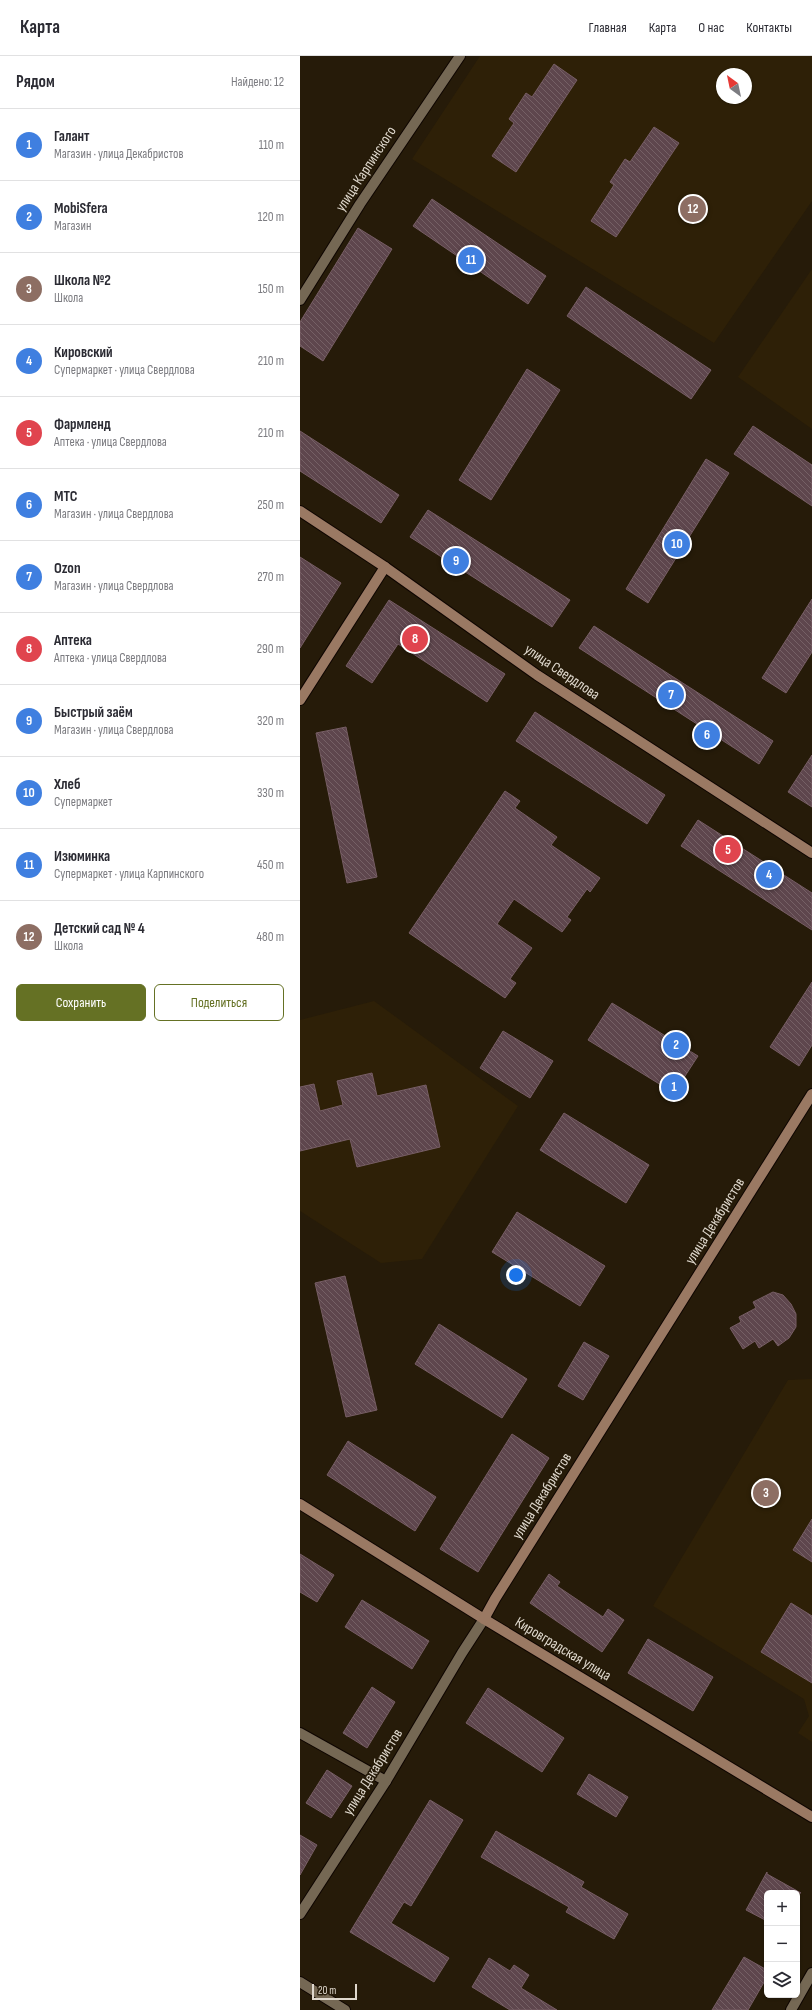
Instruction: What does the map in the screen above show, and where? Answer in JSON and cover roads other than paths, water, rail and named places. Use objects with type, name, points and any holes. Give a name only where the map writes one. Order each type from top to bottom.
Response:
[{"type":"main road","name":"улица Свердлова","points":[[300,511],[385,567],[537,675],[812,853]]},
{"type":"main road","points":[[300,700],[385,567]]},
{"type":"main road","name":"улица Декабристов","points":[[484,1619],[812,1094]]},
{"type":"main road","name":"Кировградская улица","points":[[300,1504],[484,1619],[812,1817]]},
{"type":"street","name":"улица Карпинского","points":[[300,300],[360,204],[460,56]]},
{"type":"street","name":"улица Декабристов","points":[[300,1914],[386,1781],[462,1653],[484,1619]]},
{"type":"street","points":[[300,1732],[386,1781]]},
{"type":"street","points":[[791,2010],[812,1973]]},
{"type":"street","points":[[300,1982],[345,2010]]},
{"type":"place","name":"Детский сад № 4","points":[[693,209]]},
{"type":"place","name":"Изюминка","points":[[471,260]]},
{"type":"place","name":"Хлеб","points":[[677,544]]},
{"type":"place","name":"Быстрый заём","points":[[456,561]]},
{"type":"place","name":"Аптека","points":[[415,639]]},
{"type":"place","name":"Ozon","points":[[671,695]]},
{"type":"place","name":"МТС","points":[[707,735]]},
{"type":"place","name":"Фармленд","points":[[728,850]]},
{"type":"place","name":"Кировский","points":[[769,875]]},
{"type":"place","name":"MobiSfera","points":[[676,1045]]},
{"type":"place","name":"Галант","points":[[674,1087]]},
{"type":"place","name":"Школа №2","points":[[766,1493]]}]
